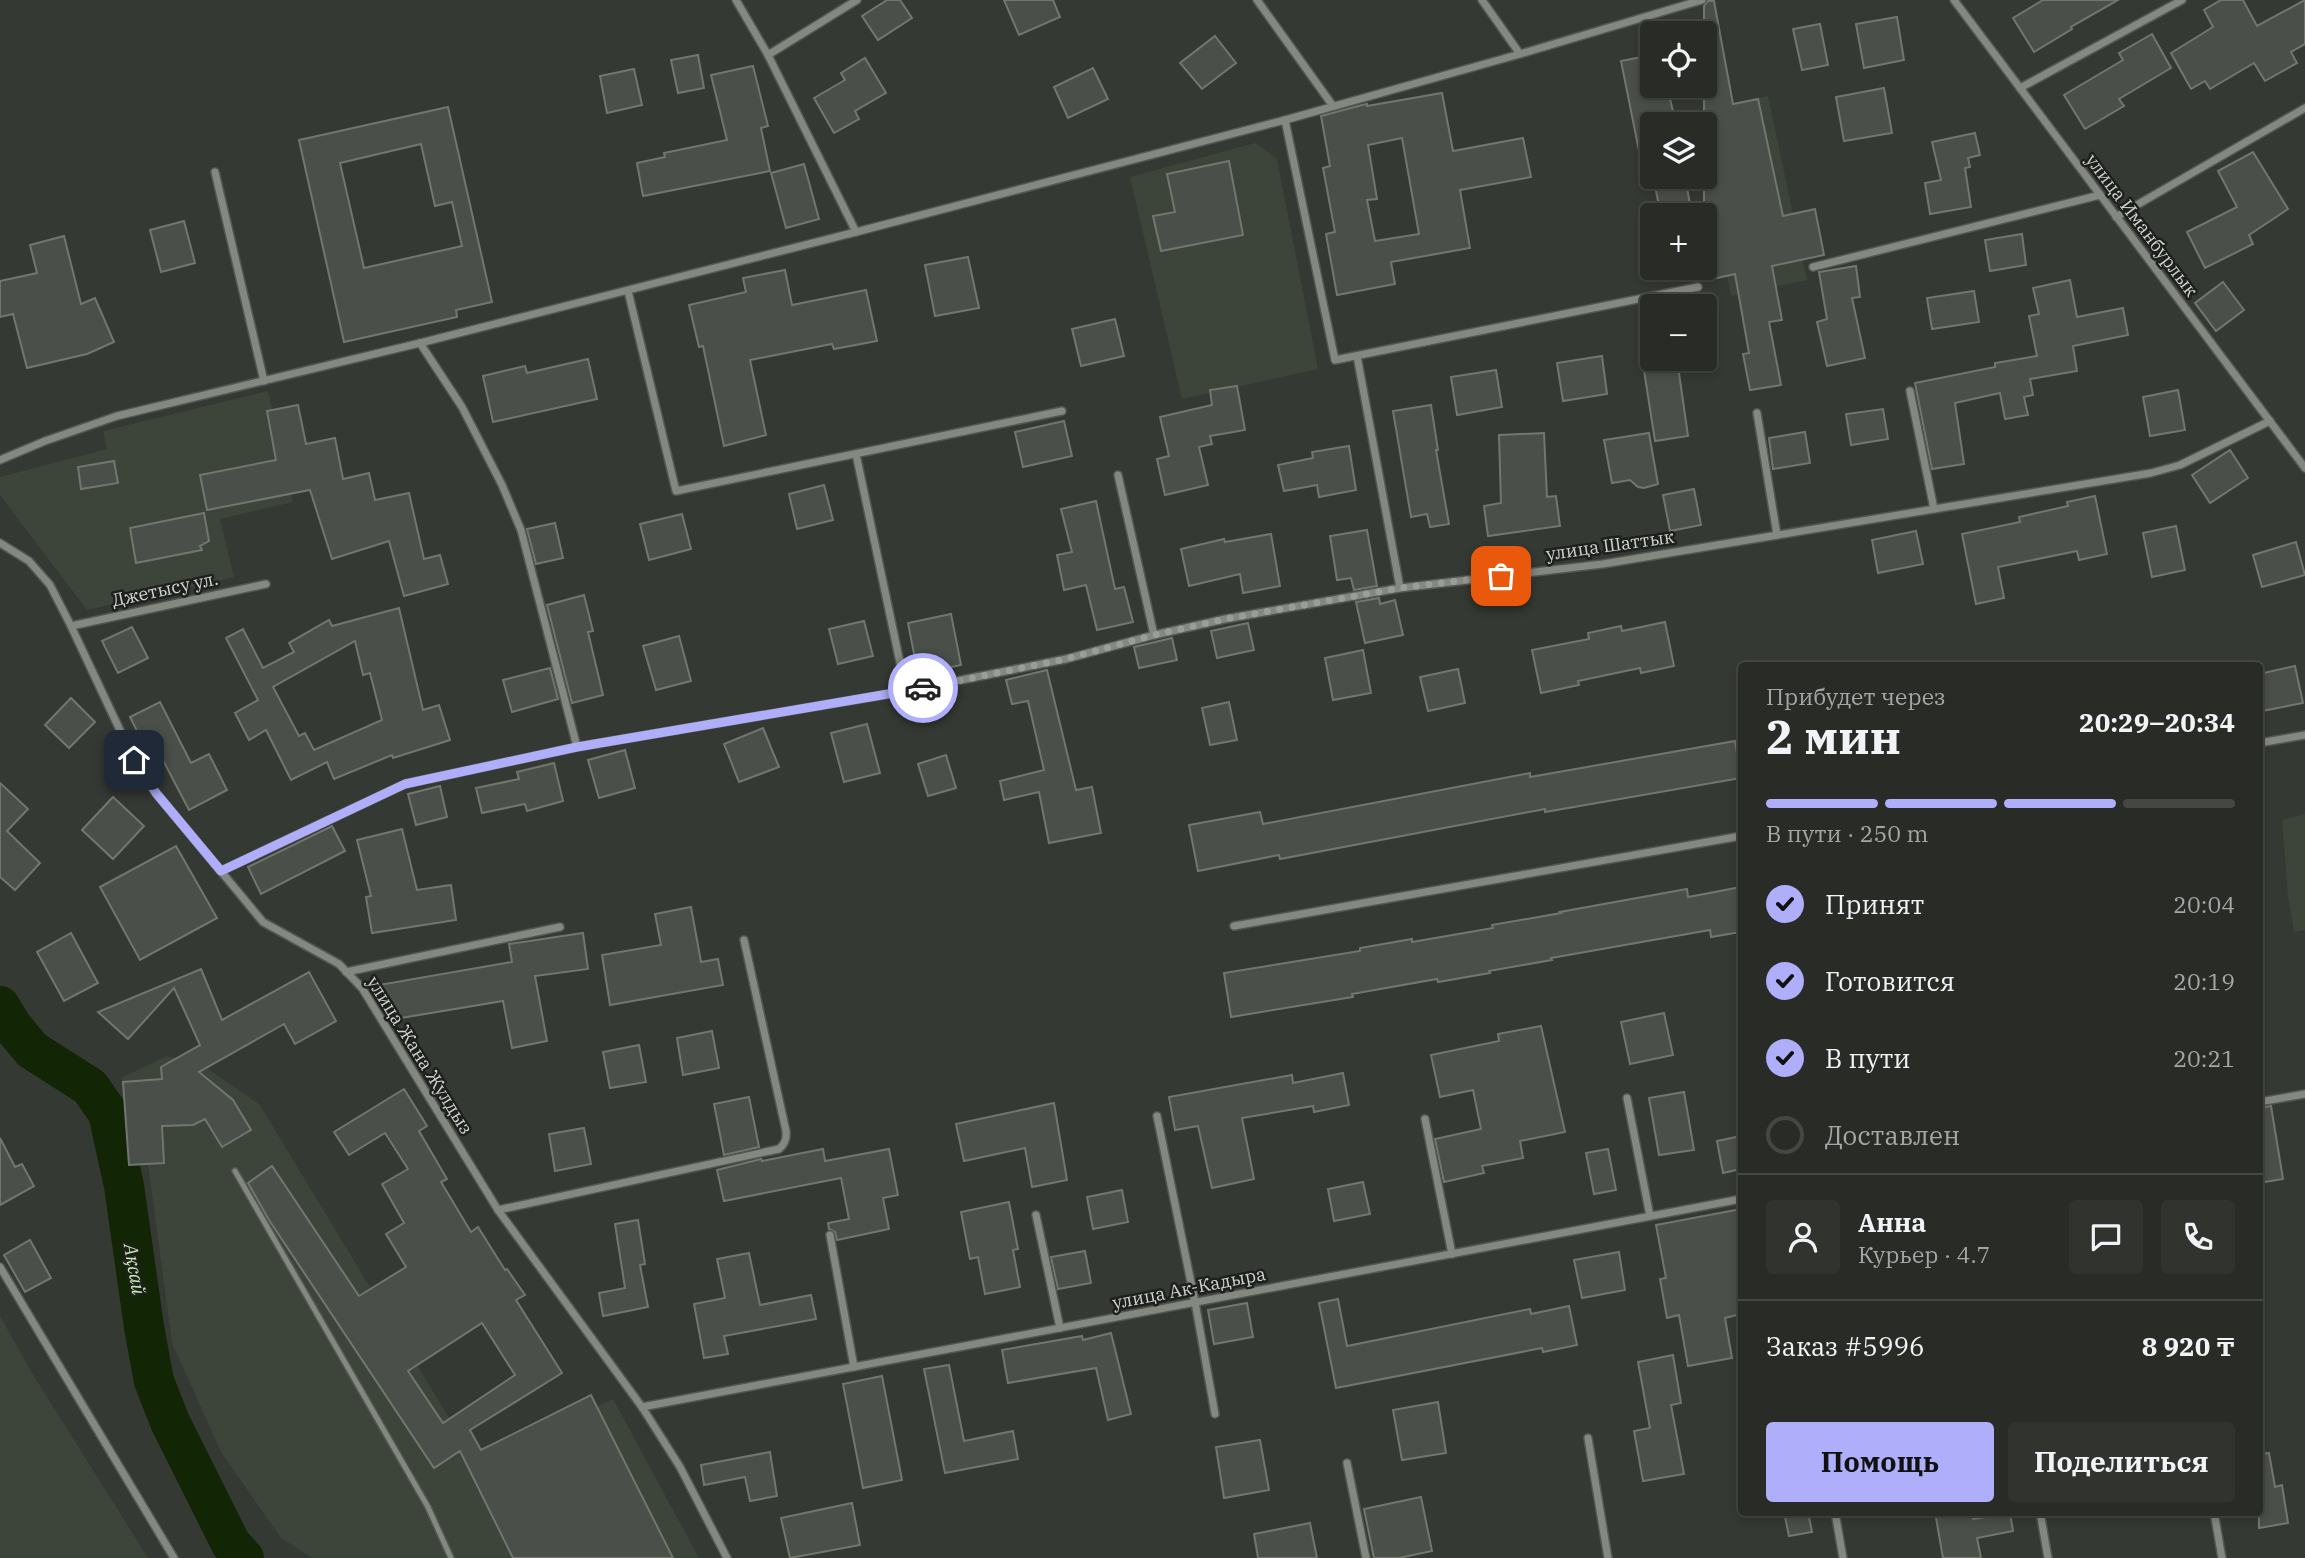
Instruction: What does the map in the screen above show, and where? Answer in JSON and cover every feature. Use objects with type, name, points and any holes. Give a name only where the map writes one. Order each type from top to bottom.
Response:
[{"type":"street","points":[[736,0],[768,55],[856,232]]},
{"type":"street","points":[[768,55],[857,0]]},
{"type":"street","points":[[1257,0],[1333,106]]},
{"type":"street","points":[[1482,0],[1520,54]]},
{"type":"street","points":[[0,460],[117,416],[628,291],[1285,120],[1702,0]]},
{"type":"street","name":"улица Иманбурлык","points":[[1954,0],[2305,468]]},
{"type":"street","points":[[2020,88],[2182,0]]},
{"type":"street","points":[[2116,217],[2305,108]]},
{"type":"street","points":[[1285,120],[1335,360],[1698,287]]},
{"type":"street","points":[[215,173],[264,381]]},
{"type":"street","points":[[1813,267],[2100,195]]},
{"type":"street","points":[[628,291],[676,491],[1062,411]]},
{"type":"street","points":[[420,343],[462,407],[502,485],[521,530],[577,747]]},
{"type":"street","points":[[1357,356],[1400,588]]},
{"type":"street","points":[[1910,391],[1934,509]]},
{"type":"street","points":[[1757,413],[1777,535]]},
{"type":"street","name":"улица Шаттык","points":[[221,871],[405,784],[577,747],[906,691],[1066,659],[1225,619],[1400,588],[1603,564],[2151,473],[2180,465],[2270,421]]},
{"type":"street","points":[[856,454],[906,691]]},
{"type":"street","points":[[1118,475],[1154,635]]},
{"type":"street","name":"улица Жана Жулдыз","points":[[0,543],[29,561],[50,585],[134,760],[156,793],[263,922],[339,964],[362,988],[498,1210],[642,1407],[680,1467],[727,1558]]},
{"type":"street","name":"Джетысу ул.","points":[[71,626],[266,584]]},
{"type":"street","points":[[2263,742],[2305,735]]},
{"type":"street","points":[[1234,926],[1738,837]]},
{"type":"street","points":[[346,972],[560,927]]},
{"type":"street","points":[[498,1210],[779,1149],[782,1146],[787,1137],[786,1131],[744,940]]},
{"type":"street","points":[[2263,1100],[2305,1094]]},
{"type":"street","points":[[1627,1098],[1650,1216]]},
{"type":"street","points":[[1157,1116],[1216,1414]]},
{"type":"street","points":[[1425,1119],[1452,1254]]},
{"type":"street","name":"улица Ак-Кадыра","points":[[642,1407],[1738,1200]]},
{"type":"street","points":[[1036,1215],[1060,1328]]},
{"type":"street","points":[[830,1235],[855,1367]]},
{"type":"street","points":[[0,1267],[174,1558]]},
{"type":"street","points":[[1588,1438],[1608,1558]]},
{"type":"street","points":[[1347,1463],[1366,1558]]},
{"type":"street","points":[[1836,1516],[1843,1558]]},
{"type":"street","points":[[2041,1516],[2048,1558]]},
{"type":"street","points":[[2215,1516],[2222,1558]]},
{"type":"lane","points":[[235,1171],[428,1507],[451,1558]]},
{"type":"shaded area","points":[[1768,96],[1807,280],[1731,296],[1717,222],[1717,203],[1713,203],[1711,189],[1717,189],[1717,112],[1696,112]]},
{"type":"shaded area","points":[[1255,143],[1277,159],[1318,369],[1182,399],[1130,177]]},
{"type":"shaded area","points":[[268,391],[293,502],[220,519],[234,577],[87,610],[0,495],[0,477],[107,449],[103,431]]},
{"type":"shaded area","points":[[2305,814],[2305,930],[2294,932],[2282,820]]},
{"type":"shaded area","points":[[167,1056],[201,1064],[260,1105],[478,1466],[613,1399],[699,1558],[312,1558],[281,1538],[221,1452],[172,1343],[141,1112],[121,1078]]},
{"type":"shaded area","points":[[0,1316],[32,1373],[148,1558],[0,1558]]},
{"type":"building","points":[[887,0],[900,0],[912,18],[878,40],[862,16]]},
{"type":"building","points":[[1004,0],[1053,0],[1060,17],[1019,35]]},
{"type":"building","points":[[2043,0],[2118,0],[2034,52],[2013,18]]},
{"type":"building","points":[[2221,0],[2243,0],[2257,26],[2305,0],[2305,44],[2291,52],[2297,63],[2265,81],[2254,63],[2210,89],[2205,81],[2191,89],[2171,53],[2213,27],[2204,10]]},
{"type":"building","points":[[1708,1],[1714,1],[1733,104],[1758,99],[1783,216],[1815,209],[1824,255],[1772,266],[1782,320],[1769,322],[1781,385],[1750,390],[1743,354],[1749,353],[1735,274],[1717,278],[1717,203],[1704,203],[1704,189],[1717,189],[1717,112],[1704,112],[1704,98],[1717,98],[1717,21],[1704,21],[1704,6]]},
{"type":"building","points":[[1897,17],[1904,60],[1864,68],[1856,24]]},
{"type":"building","points":[[1820,24],[1828,65],[1802,70],[1793,29]]},
{"type":"building","points":[[2152,34],[2171,68],[2119,99],[2124,106],[2085,129],[2064,95],[2123,60],[2119,53]]},
{"type":"building","points":[[1215,36],[1236,63],[1202,89],[1180,63]]},
{"type":"building","points":[[698,55],[704,88],[678,93],[671,60]]},
{"type":"building","points":[[1640,57],[1640,98],[1670,98],[1673,112],[1640,112],[1640,156],[1621,61]]},
{"type":"building","points":[[865,58],[886,93],[855,111],[859,119],[834,133],[814,98],[845,80],[841,73]]},
{"type":"building","points":[[753,66],[768,126],[761,128],[770,171],[643,196],[637,163],[665,157],[664,153],[727,140],[711,75]]},
{"type":"building","points":[[1093,68],[1108,99],[1068,118],[1054,87]]},
{"type":"building","points":[[634,69],[642,105],[607,113],[600,76]]},
{"type":"building","points":[[1884,88],[1892,133],[1844,141],[1836,97]]},
{"type":"building","points":[[1442,93],[1453,151],[1523,138],[1531,177],[1460,190],[1470,248],[1391,262],[1395,284],[1337,295],[1326,234],[1335,232],[1323,168],[1330,166],[1321,116]],"holes":[[[1402,138],[1419,234],[1375,241],[1367,200],[1377,199],[1368,145]]]},
{"type":"building","points":[[448,107],[492,302],[456,310],[457,317],[344,342],[299,140]],"holes":[[[421,144],[435,206],[452,202],[462,246],[364,268],[340,163]]]},
{"type":"building","points":[[1975,133],[1980,155],[1968,158],[1970,167],[1965,168],[1971,207],[1930,214],[1925,183],[1941,180],[1932,142]]},
{"type":"building","points":[[2253,152],[2288,209],[2249,235],[2253,244],[2205,268],[2187,232],[2237,207],[2218,171]]},
{"type":"building","points":[[1229,161],[1243,235],[1161,251],[1153,216],[1175,212],[1167,174]]},
{"type":"building","points":[[804,164],[819,219],[786,228],[771,173]]},
{"type":"building","points":[[1656,189],[1687,189],[1690,203],[1658,203]]},
{"type":"building","points":[[184,221],[195,263],[161,272],[150,230]]},
{"type":"building","points":[[2022,234],[2026,265],[1990,271],[1985,240]]},
{"type":"building","points":[[64,236],[81,304],[95,298],[114,342],[87,354],[27,368],[13,314],[0,317],[0,281],[37,273],[30,245]]},
{"type":"building","points":[[968,257],[979,308],[935,316],[925,265]]},
{"type":"building","points":[[1856,266],[1860,297],[1852,298],[1865,358],[1827,366],[1817,322],[1827,319],[1819,272]]},
{"type":"building","points":[[785,270],[792,305],[866,290],[877,341],[834,349],[832,344],[750,360],[766,435],[724,446],[703,346],[699,347],[689,305],[746,292],[743,278]]},
{"type":"building","points":[[2070,280],[2077,317],[2123,308],[2128,335],[2073,346],[2077,371],[2030,379],[2033,395],[2024,397],[2028,415],[2005,419],[2000,393],[1955,403],[1964,464],[1932,469],[1915,383],[1995,367],[1995,363],[2037,356],[2029,316],[2039,314],[2033,288]]},
{"type":"building","points":[[2223,282],[2244,310],[2216,331],[2195,303]]},
{"type":"building","points":[[1974,291],[1979,322],[1932,329],[1927,298]]},
{"type":"building","points":[[1115,319],[1124,356],[1081,366],[1072,329]]},
{"type":"building","points":[[1602,356],[1607,394],[1563,401],[1557,363]]},
{"type":"building","points":[[588,359],[597,399],[493,422],[483,376],[525,366],[527,373]]},
{"type":"building","points":[[1496,370],[1502,407],[1457,415],[1451,377]]},
{"type":"building","points":[[1644,371],[1679,371],[1688,436],[1655,441]]},
{"type":"building","points":[[1237,386],[1245,430],[1210,436],[1212,444],[1199,447],[1208,485],[1165,495],[1157,459],[1169,456],[1160,417],[1212,405],[1210,390]]},
{"type":"building","points":[[2178,390],[2185,430],[2150,436],[2143,397]]},
{"type":"building","points":[[298,405],[306,444],[335,438],[343,479],[369,473],[375,500],[409,493],[424,559],[440,555],[448,584],[404,596],[389,541],[332,559],[310,490],[207,510],[200,475],[276,460],[267,411]]},
{"type":"building","points":[[1431,405],[1449,524],[1430,527],[1427,514],[1411,517],[1393,411]]},
{"type":"building","points":[[1883,409],[1888,439],[1851,445],[1846,414]]},
{"type":"building","points":[[1064,421],[1072,456],[1023,467],[1015,432]]},
{"type":"building","points":[[1805,432],[1810,463],[1773,469],[1769,438]]},
{"type":"building","points":[[1544,433],[1547,497],[1556,496],[1560,526],[1488,536],[1484,506],[1501,503],[1499,435]]},
{"type":"building","points":[[1649,433],[1658,484],[1644,488],[1638,487],[1630,480],[1612,483],[1604,440]]},
{"type":"building","points":[[1349,446],[1356,490],[1319,497],[1317,485],[1284,491],[1278,465],[1313,458],[1312,452]]},
{"type":"building","points":[[2230,450],[2248,478],[2210,503],[2192,475]]},
{"type":"building","points":[[114,461],[118,483],[81,489],[78,467]]},
{"type":"building","points":[[824,485],[833,520],[797,529],[789,494]]},
{"type":"building","points":[[1694,489],[1701,525],[1670,531],[1663,495]]},
{"type":"building","points":[[2095,496],[2107,554],[2079,560],[2077,551],[1998,567],[2004,598],[1976,604],[1962,534],[2020,522],[2019,517],[2068,506],[2067,502]]},
{"type":"building","points":[[1096,501],[1115,589],[1124,587],[1133,622],[1097,630],[1086,585],[1064,590],[1057,555],[1072,552],[1061,509]]},
{"type":"building","points":[[204,513],[209,541],[200,546],[202,550],[136,563],[130,528]]},
{"type":"building","points":[[682,514],[691,549],[649,560],[640,524]]},
{"type":"building","points":[[555,523],[563,558],[536,564],[527,529]]},
{"type":"building","points":[[2176,526],[2185,570],[2152,577],[2143,533]]},
{"type":"building","points":[[1367,530],[1377,586],[1354,590],[1351,578],[1337,580],[1330,536]]},
{"type":"building","points":[[1916,531],[1923,564],[1878,573],[1872,540]]},
{"type":"building","points":[[1271,534],[1280,586],[1243,593],[1240,574],[1189,586],[1181,549],[1224,539],[1225,542]]},
{"type":"building","points":[[2296,542],[2305,575],[2262,587],[2253,555]]},
{"type":"building","points":[[584,595],[593,631],[588,632],[603,695],[572,703],[547,605]]},
{"type":"building","points":[[1379,598],[1380,604],[1395,600],[1403,635],[1365,643],[1356,602]]},
{"type":"building","points":[[399,608],[423,710],[439,705],[450,740],[393,758],[392,755],[334,779],[327,762],[291,780],[266,730],[249,740],[235,713],[258,700],[226,638],[243,629],[263,668],[294,652],[289,643],[329,620],[332,626]],"holes":[[[355,641],[363,675],[370,673],[382,720],[314,750],[305,733],[299,736],[273,687]]]},
{"type":"building","points":[[951,614],[961,665],[918,674],[908,623]]},
{"type":"building","points":[[864,621],[873,656],[838,664],[829,629]]},
{"type":"building","points":[[1665,622],[1674,666],[1641,673],[1640,668],[1578,681],[1579,685],[1541,693],[1532,650],[1589,639],[1588,633],[1621,626],[1622,631]]},
{"type":"building","points":[[1248,623],[1254,650],[1217,658],[1211,631]]},
{"type":"building","points":[[132,627],[148,658],[118,673],[102,641]]},
{"type":"building","points":[[679,636],[691,681],[656,690],[643,646]]},
{"type":"building","points":[[1172,638],[1177,660],[1139,668],[1134,647]]},
{"type":"building","points":[[1363,650],[1371,693],[1333,700],[1325,658]]},
{"type":"building","points":[[2295,666],[2303,703],[2263,711],[2263,673]]},
{"type":"building","points":[[550,668],[558,699],[512,712],[503,680]]},
{"type":"building","points":[[1458,669],[1465,703],[1428,711],[1420,677]]},
{"type":"building","points":[[1047,670],[1076,790],[1092,787],[1101,833],[1049,843],[1039,792],[1004,800],[1000,781],[1044,770],[1028,701],[1012,704],[1006,680]]},
{"type":"building","points":[[71,698],[95,722],[69,748],[45,725]]},
{"type":"building","points":[[160,702],[191,763],[209,754],[227,790],[189,810],[155,745],[146,749],[130,717]]},
{"type":"building","points":[[1229,702],[1237,740],[1210,745],[1202,708]]},
{"type":"building","points":[[867,724],[880,773],[844,782],[831,733]]},
{"type":"building","points":[[763,728],[779,767],[739,782],[724,744]]},
{"type":"building","points":[[1735,741],[1738,760],[1738,779],[1545,812],[1545,809],[1280,859],[1279,855],[1198,871],[1189,825],[1260,812],[1263,824],[1530,773],[1530,777]]},
{"type":"building","points":[[625,750],[635,788],[599,798],[588,760]]},
{"type":"building","points":[[946,755],[956,788],[928,796],[918,764]]},
{"type":"building","points":[[554,763],[563,801],[527,811],[525,804],[482,813],[476,788],[519,779],[517,772]]},
{"type":"building","points":[[0,783],[28,809],[7,831],[40,863],[15,890],[0,877]]},
{"type":"building","points":[[440,786],[447,817],[416,825],[408,794]]},
{"type":"building","points":[[113,797],[144,826],[113,859],[82,830]]},
{"type":"building","points":[[332,826],[345,851],[261,894],[248,867]]},
{"type":"building","points":[[402,829],[417,890],[451,885],[456,920],[372,933],[366,897],[371,896],[357,840]]},
{"type":"building","points":[[176,846],[217,918],[140,960],[100,887]]},
{"type":"building","points":[[1738,888],[1738,932],[1711,937],[1710,930],[1551,958],[1552,960],[1489,971],[1490,973],[1438,982],[1437,979],[1352,994],[1353,997],[1231,1017],[1224,973],[1360,951],[1360,948],[1412,939],[1412,942],[1493,928],[1492,925],[1687,889],[1688,897]]},
{"type":"building","points":[[691,907],[701,962],[718,959],[723,985],[610,1005],[602,955],[661,945],[655,914]]},
{"type":"building","points":[[71,933],[98,983],[64,1001],[37,952]]},
{"type":"building","points":[[583,933],[588,969],[535,976],[547,1041],[512,1048],[503,1001],[389,1020],[383,1011],[379,985],[512,962],[509,944]]},
{"type":"building","points":[[201,969],[222,1020],[309,972],[336,1021],[295,1044],[284,1024],[199,1072],[233,1100],[251,1130],[222,1147],[205,1119],[193,1125],[162,1126],[164,1163],[129,1165],[123,1082],[162,1079],[161,1067],[200,1045],[174,988],[128,1039],[98,1012]]},
{"type":"building","points":[[1664,1013],[1673,1055],[1630,1064],[1621,1022]]},
{"type":"building","points":[[1541,1026],[1565,1132],[1520,1141],[1523,1158],[1482,1166],[1484,1173],[1444,1182],[1435,1139],[1481,1129],[1473,1090],[1440,1097],[1431,1055],[1499,1041],[1498,1034]]},
{"type":"building","points":[[712,1031],[719,1068],[683,1075],[677,1038]]},
{"type":"building","points":[[639,1045],[646,1082],[610,1088],[603,1052]]},
{"type":"building","points":[[1343,1073],[1349,1105],[1314,1112],[1313,1106],[1242,1118],[1254,1179],[1212,1188],[1198,1126],[1175,1130],[1169,1097],[1292,1075],[1293,1083]]},
{"type":"building","points":[[404,1089],[427,1126],[419,1131],[447,1179],[441,1182],[471,1232],[478,1227],[505,1270],[507,1269],[525,1295],[516,1300],[562,1373],[470,1430],[481,1450],[591,1395],[673,1558],[513,1558],[460,1451],[434,1468],[269,1220],[248,1183],[272,1166],[359,1296],[406,1267],[386,1234],[404,1223],[382,1184],[408,1169],[385,1133],[349,1155],[334,1132]],"holes":[[[482,1323],[515,1375],[443,1423],[408,1371]]]},
{"type":"building","points":[[1684,1092],[1694,1150],[1659,1155],[1649,1098]]},
{"type":"building","points":[[749,1097],[759,1147],[724,1155],[714,1104]]},
{"type":"building","points":[[1054,1103],[1067,1180],[1032,1187],[1025,1148],[964,1161],[956,1124]]},
{"type":"building","points":[[2271,1106],[2283,1179],[2263,1182],[2263,1107]]},
{"type":"building","points":[[584,1128],[591,1164],[555,1171],[549,1134]]},
{"type":"building","points":[[1738,1137],[1738,1170],[1723,1173],[1717,1141]]},
{"type":"building","points":[[0,1138],[15,1167],[22,1164],[34,1186],[0,1205]]},
{"type":"building","points":[[823,1149],[825,1161],[889,1149],[898,1195],[883,1198],[889,1229],[837,1240],[828,1223],[849,1219],[841,1178],[724,1201],[717,1170],[761,1159],[762,1161]]},
{"type":"building","points":[[1608,1149],[1616,1190],[1594,1194],[1586,1153]]},
{"type":"building","points":[[1363,1182],[1370,1214],[1334,1221],[1328,1189]]},
{"type":"building","points":[[1122,1190],[1128,1222],[1093,1229],[1087,1197]]},
{"type":"building","points":[[1009,1202],[1018,1249],[1013,1250],[1020,1287],[985,1294],[978,1257],[970,1259],[961,1212]]},
{"type":"building","points":[[1738,1210],[1738,1315],[1725,1318],[1732,1358],[1688,1366],[1679,1315],[1667,1318],[1660,1279],[1666,1278],[1656,1225]]},
{"type":"building","points":[[638,1220],[645,1264],[640,1265],[648,1307],[603,1316],[599,1293],[625,1288],[615,1224]]},
{"type":"building","points":[[30,1240],[51,1278],[25,1292],[4,1255]]},
{"type":"building","points":[[1085,1251],[1091,1283],[1058,1289],[1051,1257]]},
{"type":"building","points":[[1619,1252],[1625,1290],[1582,1298],[1574,1260]]},
{"type":"building","points":[[749,1253],[760,1305],[811,1295],[816,1319],[724,1336],[728,1354],[704,1358],[694,1304],[725,1298],[717,1259]]},
{"type":"building","points":[[1338,1299],[1347,1346],[1530,1309],[1531,1314],[1569,1306],[1577,1345],[1543,1352],[1542,1348],[1336,1388],[1319,1303]]},
{"type":"building","points":[[1247,1303],[1253,1337],[1214,1344],[1208,1310]]},
{"type":"building","points":[[1111,1333],[1131,1414],[1108,1420],[1096,1368],[1008,1383],[1002,1350],[1082,1336],[1083,1340]]},
{"type":"building","points":[[1673,1355],[1681,1403],[1671,1405],[1684,1474],[1643,1481],[1634,1431],[1650,1428],[1638,1362]]},
{"type":"building","points":[[949,1365],[964,1441],[1013,1431],[1018,1459],[945,1473],[924,1369]]},
{"type":"building","points":[[882,1376],[902,1480],[863,1488],[843,1384]]},
{"type":"building","points":[[1438,1402],[1446,1453],[1402,1460],[1393,1410]]},
{"type":"building","points":[[1260,1440],[1269,1490],[1224,1498],[1216,1447]]},
{"type":"building","points":[[770,1452],[777,1496],[750,1501],[745,1477],[704,1485],[701,1465]]},
{"type":"building","points":[[2269,1453],[2275,1487],[2282,1485],[2288,1523],[2259,1528],[2259,1516],[2263,1516],[2263,1454]]},
{"type":"building","points":[[1421,1497],[1432,1551],[1399,1558],[1374,1558],[1364,1509]]},
{"type":"building","points":[[852,1503],[860,1545],[790,1558],[781,1518]]},
{"type":"building","points":[[1785,1516],[1809,1516],[1812,1532],[1789,1536]]},
{"type":"building","points":[[1936,1516],[1973,1516],[1973,1519],[2010,1516],[2013,1531],[1977,1538],[1981,1558],[1943,1558]]},
{"type":"building","points":[[1310,1523],[1317,1558],[1258,1558],[1254,1534]]},
{"type":"waterway","name":"Ақсай","points":[[0,1006],[32,1050],[90,1087],[108,1113],[124,1186],[154,1381],[170,1422],[231,1544],[244,1558]]},
{"type":"way so far","points":[[923,688],[1066,659],[1225,619],[1400,588],[1501,576]]},
{"type":"route","points":[[134,760],[156,793],[221,871],[405,784],[577,747],[923,688]]}]
